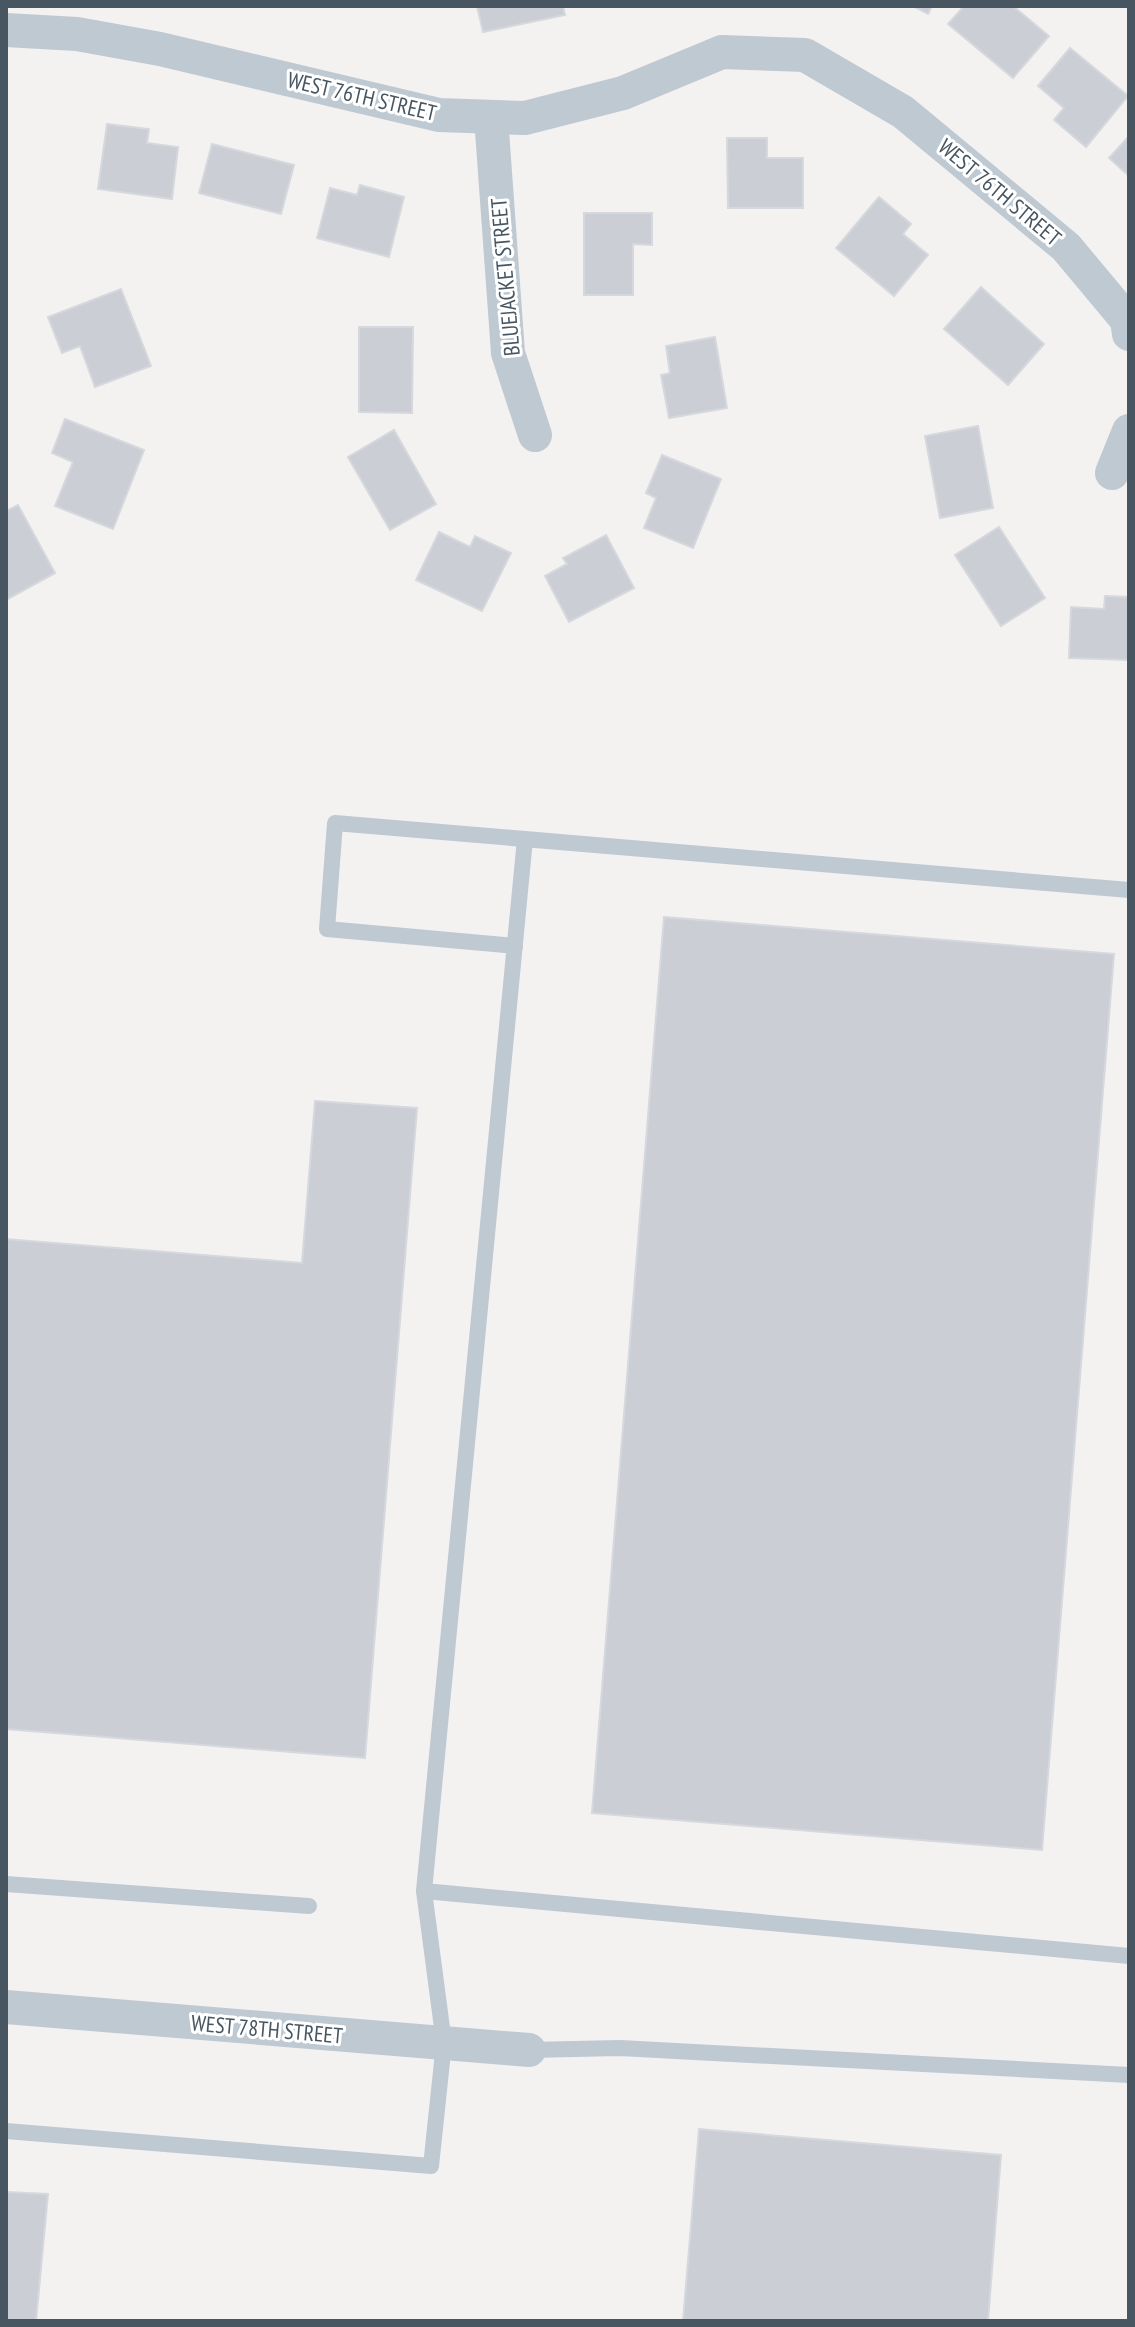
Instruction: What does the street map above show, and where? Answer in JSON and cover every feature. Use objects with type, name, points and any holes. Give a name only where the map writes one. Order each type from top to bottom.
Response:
[{"type":"street","name":"WEST 76TH STREET","points":[[6,30],[77,34],[160,49],[439,115],[491,117],[525,118],[623,93],[722,52],[805,55],[903,112],[1066,247],[1127,320],[1129,334]]},
{"type":"street","name":"BLUEJACKET STREET","points":[[491,117],[508,353],[535,435]]},
{"type":"street","points":[[1112,473],[1129,431]]},
{"type":"street","name":"WEST 78TH STREET","points":[[6,2007],[529,2050]]},
{"type":"lane","points":[[515,946],[327,929],[335,823],[1129,890]]},
{"type":"lane","points":[[6,2131],[431,2166],[444,2043],[424,1891],[525,839]]},
{"type":"lane","points":[[6,1884],[309,1906]]},
{"type":"lane","points":[[424,1891],[1129,1956]]},
{"type":"lane","points":[[529,2050],[620,2048],[1129,2075]]},
{"type":"building","points":[[477,6],[563,6],[565,15],[483,32]]},
{"type":"building","points":[[913,6],[932,6],[928,14]]},
{"type":"building","points":[[964,6],[1013,6],[1049,36],[1013,78],[948,24]]},
{"type":"building","points":[[1070,48],[1128,96],[1086,147],[1054,120],[1064,108],[1038,86]]},
{"type":"building","points":[[107,124],[149,129],[147,143],[178,147],[172,199],[98,189]]},
{"type":"building","points":[[1129,136],[1129,176],[1109,158]]},
{"type":"building","points":[[727,138],[767,138],[767,158],[803,158],[803,208],[728,208]]},
{"type":"building","points":[[212,144],[294,165],[281,214],[199,193]]},
{"type":"building","points":[[360,185],[404,197],[389,257],[317,238],[330,188],[357,195]]},
{"type":"building","points":[[879,197],[911,224],[903,234],[928,255],[894,296],[836,248]]},
{"type":"building","points":[[584,213],[652,213],[652,245],[633,244],[633,295],[584,295]]},
{"type":"building","points":[[981,287],[1044,344],[1008,385],[944,329]]},
{"type":"building","points":[[121,289],[151,366],[95,387],[80,346],[62,353],[48,317]]},
{"type":"building","points":[[359,327],[413,327],[412,413],[359,412]]},
{"type":"building","points":[[715,337],[727,408],[669,418],[661,375],[670,373],[666,346]]},
{"type":"building","points":[[65,419],[144,450],[113,529],[55,506],[73,462],[52,453]]},
{"type":"building","points":[[978,426],[993,508],[940,518],[925,436]]},
{"type":"building","points":[[394,430],[436,504],[390,530],[348,457]]},
{"type":"building","points":[[662,455],[721,479],[693,548],[644,528],[656,498],[646,493]]},
{"type":"building","points":[[18,505],[55,573],[6,600],[6,511]]},
{"type":"building","points":[[999,527],[1045,598],[1001,626],[955,555]]},
{"type":"building","points":[[439,532],[470,547],[475,536],[511,553],[482,611],[416,580]]},
{"type":"building","points":[[606,535],[634,588],[569,622],[545,576],[567,564],[563,558]]},
{"type":"building","points":[[1105,596],[1129,597],[1129,660],[1069,658],[1071,607],[1104,609]]},
{"type":"building","points":[[664,917],[1114,954],[1042,1850],[592,1813]]},
{"type":"building","points":[[315,1101],[417,1108],[365,1758],[6,1729],[6,1239],[302,1263]]},
{"type":"building","points":[[699,2129],[1001,2155],[988,2321],[683,2321]]},
{"type":"building","points":[[6,2192],[48,2194],[36,2321],[6,2321]]}]
